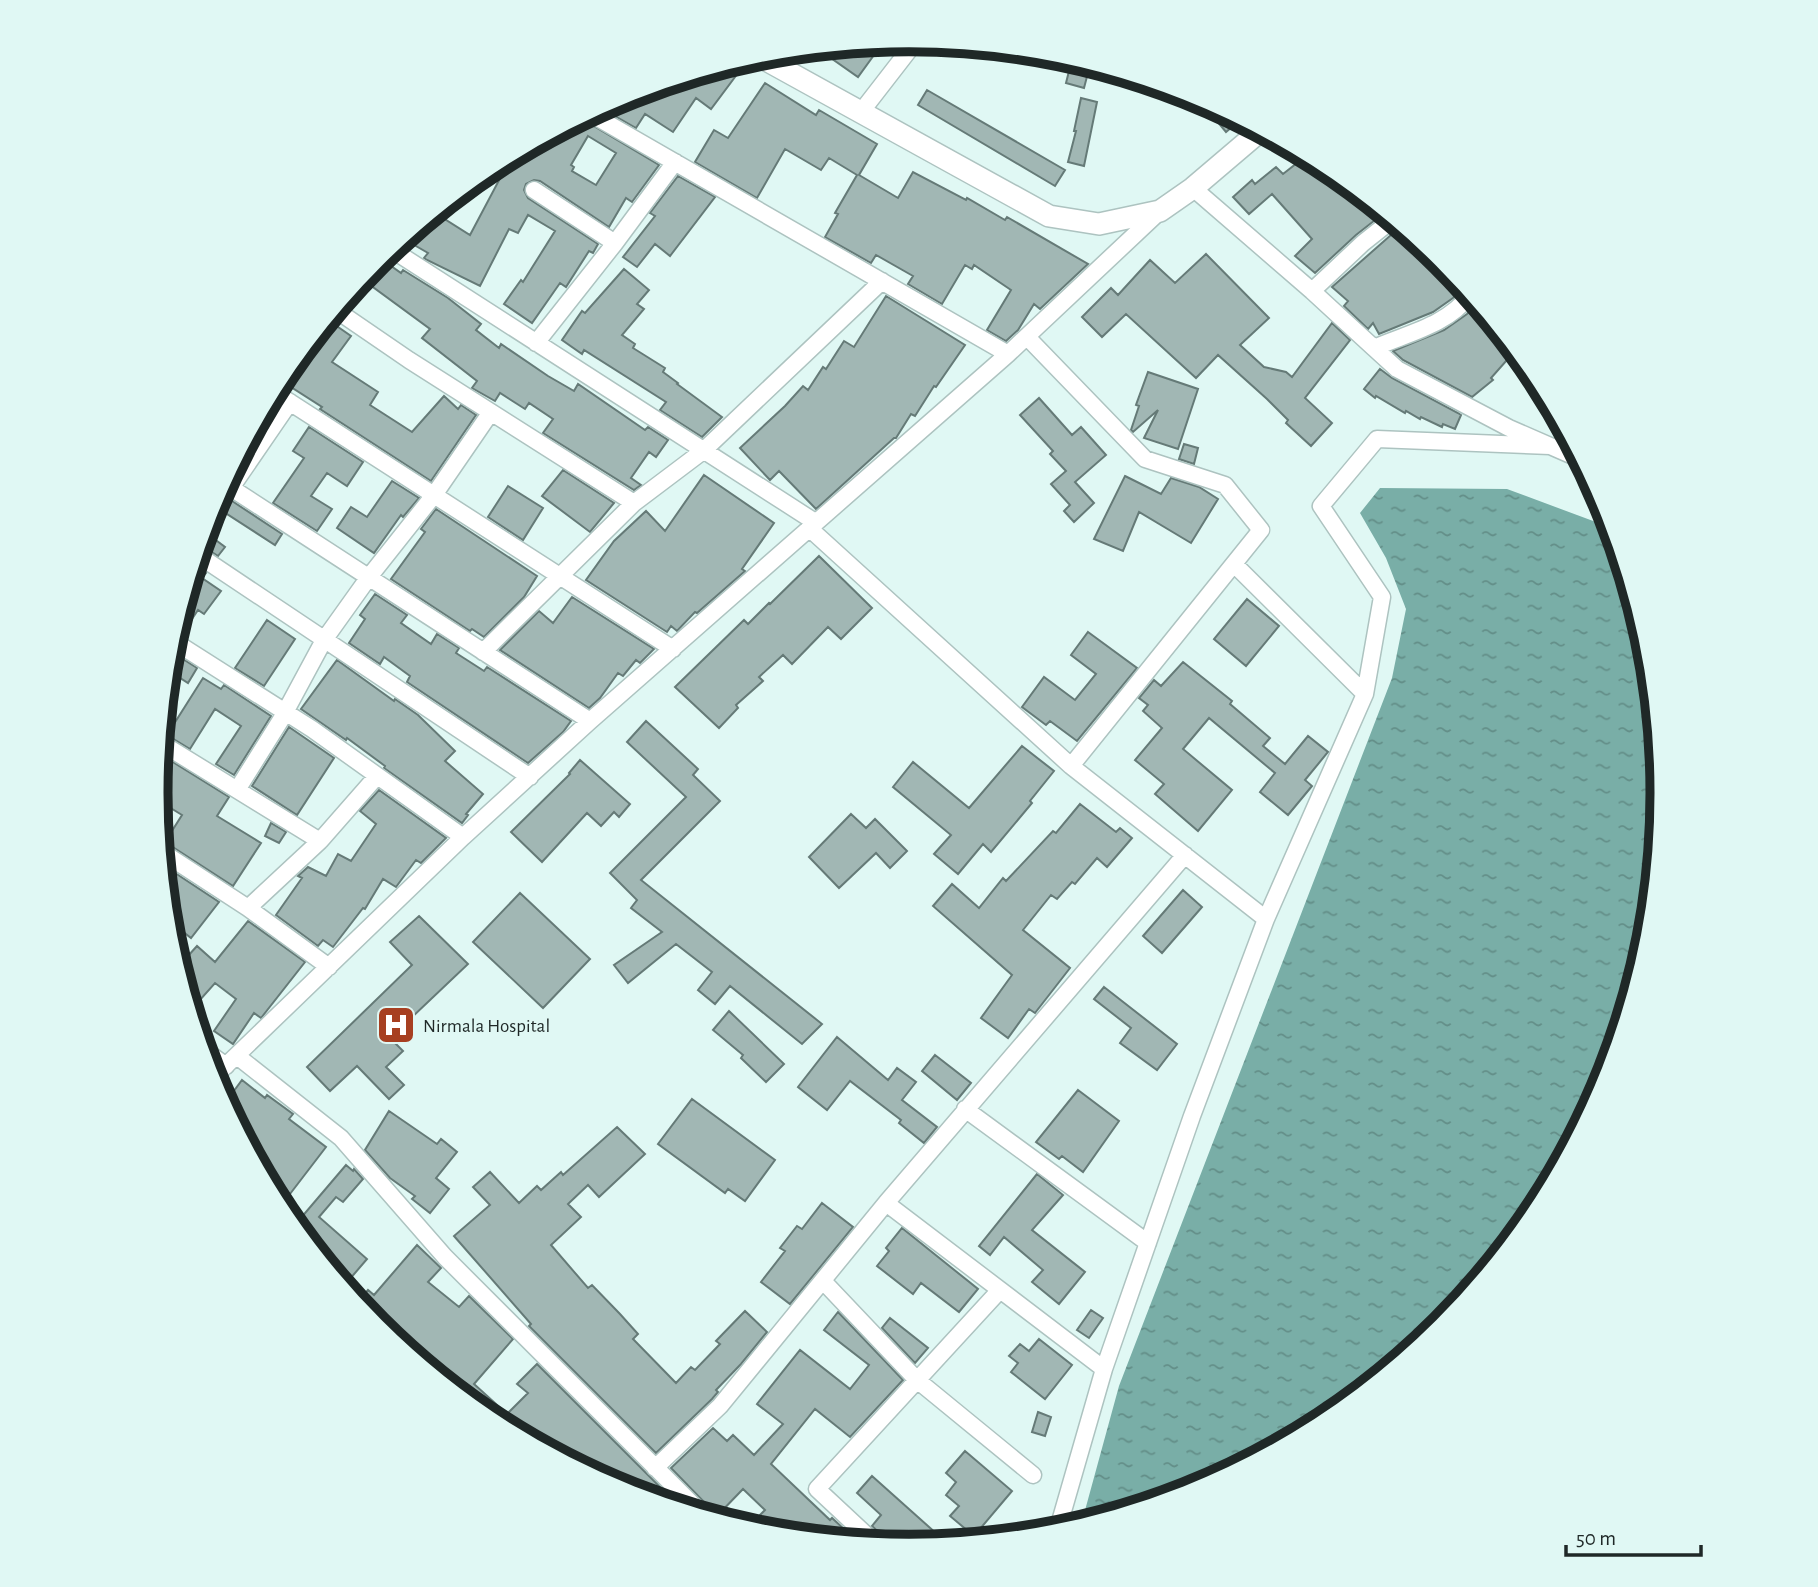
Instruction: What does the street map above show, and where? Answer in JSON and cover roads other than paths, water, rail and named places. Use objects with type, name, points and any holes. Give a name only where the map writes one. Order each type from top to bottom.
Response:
[{"type":"street","points":[[861,112],[907,52]]},
{"type":"street","points":[[776,65],[1049,216],[1099,225],[1160,211]]},
{"type":"street","points":[[601,120],[1008,354]]},
{"type":"street","points":[[222,1070],[463,838],[590,721],[1027,337],[1160,211],[1193,188],[1253,137]]},
{"type":"street","points":[[536,343],[675,162]]},
{"type":"street","points":[[1193,188],[1312,291],[1396,369],[1508,428],[1567,454]]},
{"type":"street","points":[[534,190],[615,243]]},
{"type":"street","points":[[1312,291],[1385,226]]},
{"type":"street","points":[[400,255],[703,451],[812,525],[1072,766],[1266,919]]},
{"type":"street","points":[[483,652],[634,503],[703,451],[882,281]]},
{"type":"street","points":[[1374,348],[1437,324],[1459,310],[1464,303]]},
{"type":"street","points":[[344,315],[409,360],[634,503]]},
{"type":"street","points":[[1027,337],[1144,459],[1226,485],[1261,530],[1072,766]]},
{"type":"street","points":[[283,398],[673,649]]},
{"type":"street","points":[[247,460],[290,402]]},
{"type":"street","points":[[237,790],[285,713],[324,640],[369,577],[434,495],[491,412]]},
{"type":"street","points":[[1061,1518],[1104,1369],[1192,1116],[1266,919],[1365,694],[1382,597],[1321,506],[1377,439],[1550,446]]},
{"type":"street","points":[[233,489],[590,721]]},
{"type":"street","points":[[205,560],[530,777]]},
{"type":"street","points":[[1234,564],[1365,694]]},
{"type":"street","points":[[183,647],[285,713],[463,838]]},
{"type":"street","points":[[170,748],[320,841]]},
{"type":"street","points":[[248,908],[320,841],[377,776]]},
{"type":"street","points":[[655,1468],[720,1406],[965,1109],[1185,855]]},
{"type":"street","points":[[171,858],[248,908],[329,967]]},
{"type":"street","points":[[215,1054],[232,1061],[341,1138],[445,1257],[688,1500]]},
{"type":"street","points":[[965,1109],[1148,1242]]},
{"type":"street","points":[[886,1203],[1104,1369]]},
{"type":"street","points":[[822,1281],[917,1380],[1033,1475]]},
{"type":"street","points":[[864,1533],[817,1489],[1000,1290]]},
{"type":"water","points":[[1380,488],[1507,489],[1599,523],[1625,602],[1636,649],[1648,745],[1650,794],[1644,890],[1625,985],[1594,1077],[1551,1164],[1497,1245],[1433,1317],[1398,1351],[1360,1381],[1321,1410],[1279,1435],[1193,1478],[1147,1495],[1084,1513],[1119,1386],[1392,678],[1406,609],[1386,558],[1360,513]]},
{"type":"place","name":"Nirmala Hospital","points":[[396,1025]]}]
